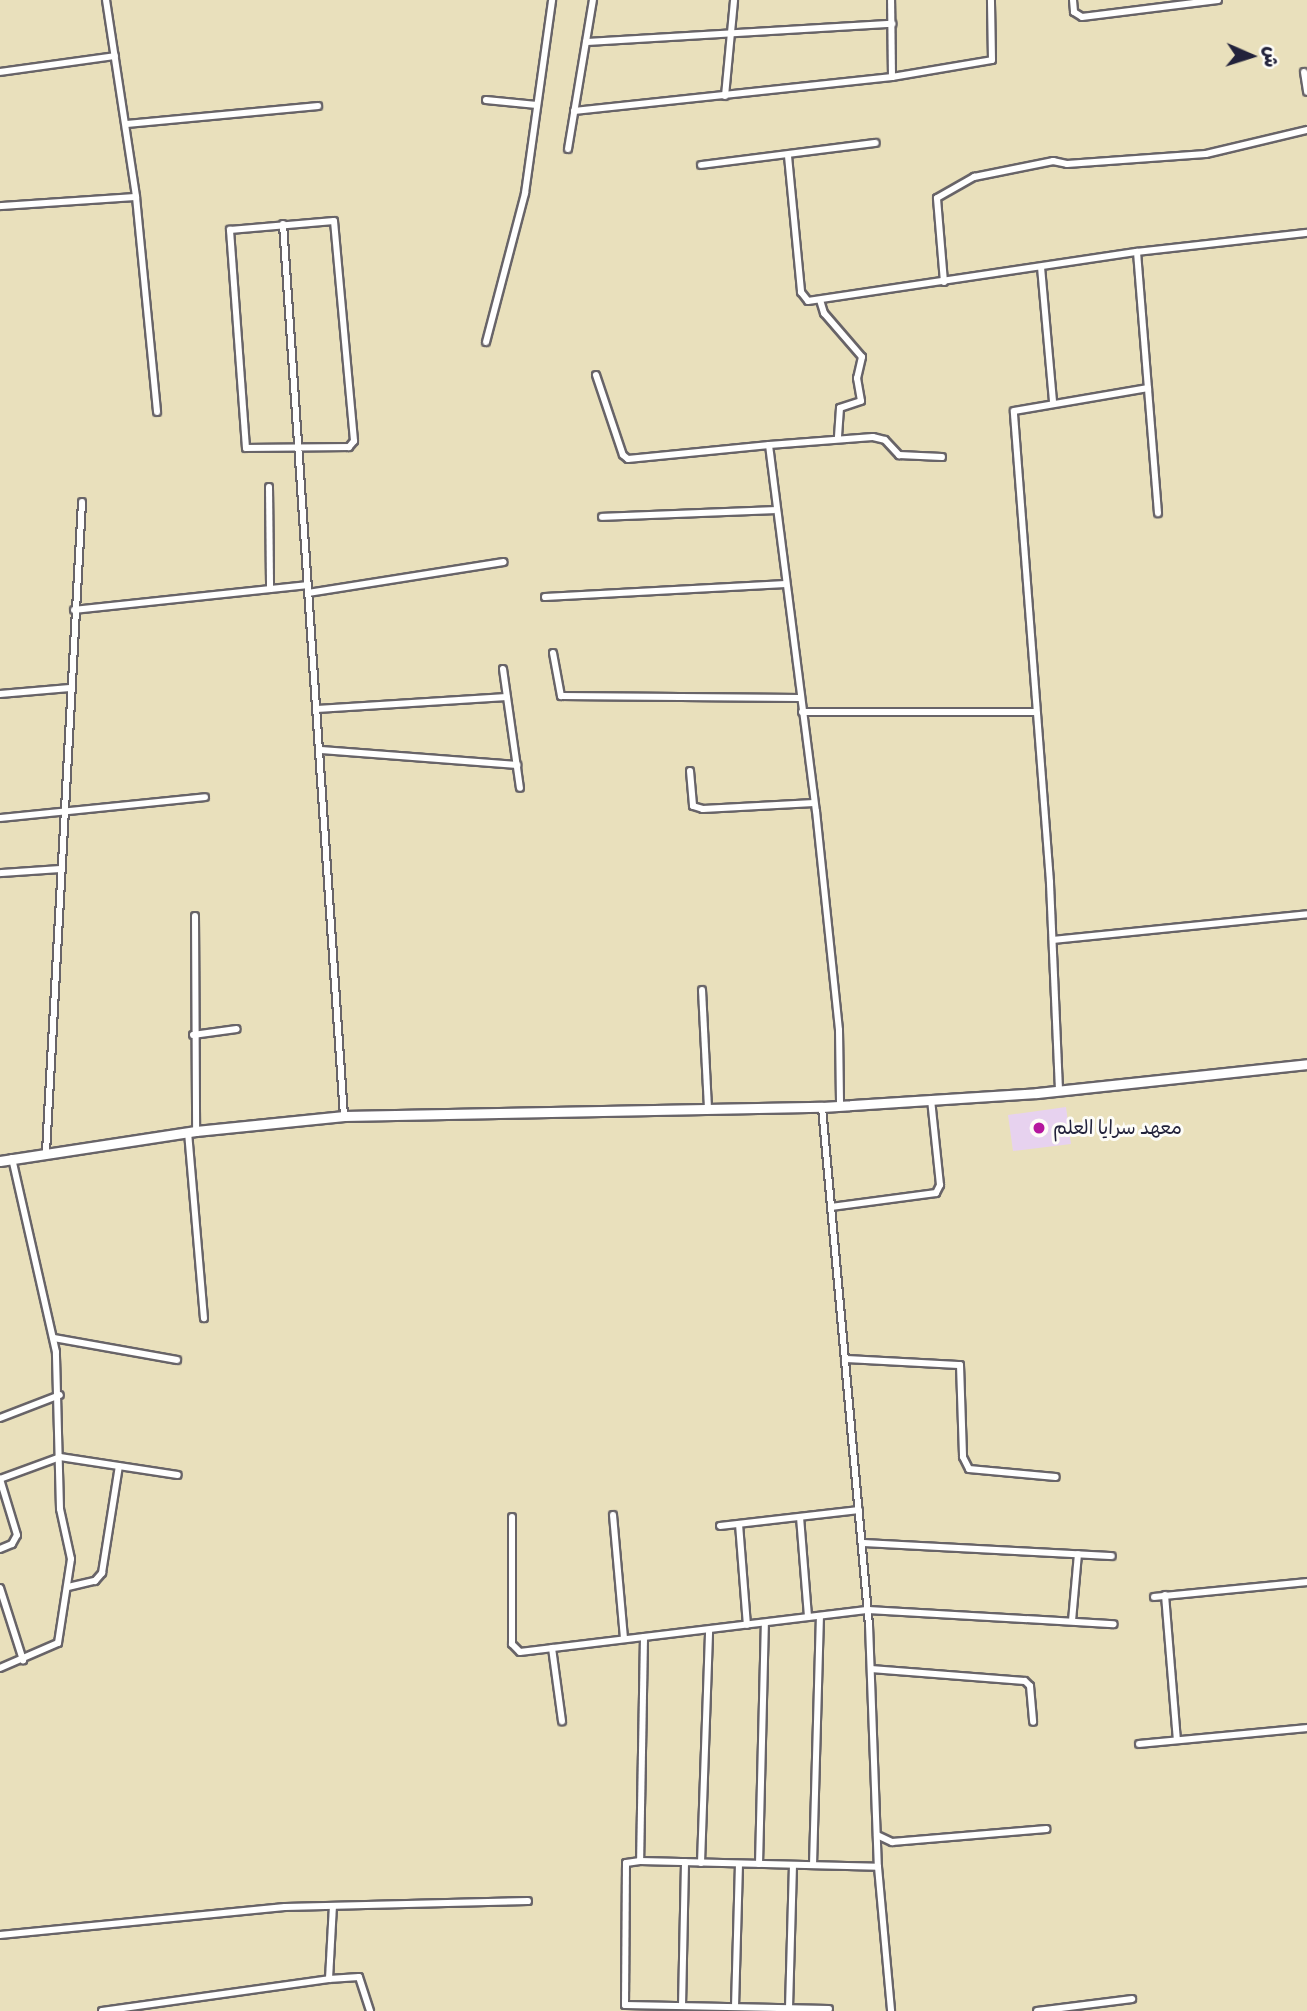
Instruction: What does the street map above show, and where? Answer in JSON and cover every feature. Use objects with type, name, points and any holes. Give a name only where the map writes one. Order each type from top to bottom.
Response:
[{"type":"main road","points":[[0,1161],[192,1132],[344,1116],[822,1107],[1059,1090],[1307,1064]]},
{"type":"street","points":[[106,0],[127,124],[157,412]]},
{"type":"street","points":[[486,342],[525,194],[552,0]]},
{"type":"street","points":[[568,149],[593,0]]},
{"type":"street","points":[[724,96],[734,0]]},
{"type":"street","points":[[891,0],[892,77]]},
{"type":"street","points":[[574,111],[892,77],[992,60],[991,0]]},
{"type":"street","points":[[1073,0],[1074,12],[1082,17],[1218,0]]},
{"type":"street","points":[[586,42],[892,24]]},
{"type":"street","points":[[0,72],[115,56]]},
{"type":"street","points":[[1304,72],[1307,92]]},
{"type":"street","points":[[486,100],[537,105]]},
{"type":"street","points":[[127,124],[318,106]]},
{"type":"street","points":[[944,282],[937,198],[974,177],[1053,161],[1067,164],[1206,154],[1307,130]]},
{"type":"street","points":[[701,165],[876,143]]},
{"type":"street","points":[[788,156],[802,296],[820,300],[1137,252],[1307,233]]},
{"type":"street","points":[[0,206],[136,197]]},
{"type":"street","points":[[337,223],[354,441],[349,447],[300,447],[244,446],[230,230],[283,224],[337,223]]},
{"type":"street","points":[[283,224],[344,1116]]},
{"type":"street","points":[[1137,252],[1158,513]]},
{"type":"street","points":[[1041,267],[1053,402]]},
{"type":"street","points":[[820,300],[824,313],[862,357],[857,378],[861,401],[840,408],[838,439]]},
{"type":"street","points":[[596,375],[623,455],[628,459],[769,444],[880,438],[899,455],[942,457]]},
{"type":"street","points":[[1059,1090],[1054,940],[1034,712],[1014,411],[1053,402],[1148,388]]},
{"type":"street","points":[[769,444],[774,510],[814,803],[839,1030],[840,1104]]},
{"type":"street","points":[[269,487],[270,589]]},
{"type":"street","points":[[46,1152],[82,502]]},
{"type":"street","points":[[602,516],[774,510]]},
{"type":"street","points":[[74,610],[270,589],[308,589],[504,562]]},
{"type":"street","points":[[545,597],[786,584]]},
{"type":"street","points":[[553,653],[561,696],[800,698]]},
{"type":"street","points":[[503,669],[520,788]]},
{"type":"street","points":[[0,694],[70,688]]},
{"type":"street","points":[[317,709],[507,697]]},
{"type":"street","points":[[802,712],[1034,712]]},
{"type":"street","points":[[321,750],[517,765]]},
{"type":"street","points":[[690,771],[693,806],[703,809],[814,803]]},
{"type":"street","points":[[0,818],[205,797]]},
{"type":"street","points":[[0,873],[61,869]]},
{"type":"street","points":[[1054,940],[1307,914]]},
{"type":"street","points":[[195,916],[192,1132],[204,1318]]},
{"type":"street","points":[[702,990],[708,1111]]},
{"type":"street","points":[[193,1035],[237,1029]]},
{"type":"street","points":[[831,1207],[936,1193],[940,1185],[931,1099]]},
{"type":"street","points":[[822,1107],[868,1610],[878,1867],[891,2011]]},
{"type":"street","points":[[0,1668],[58,1643],[71,1559],[60,1508],[60,1395],[54,1338],[12,1158]]},
{"type":"street","points":[[54,1338],[177,1360]]},
{"type":"street","points":[[845,1359],[960,1365],[963,1457],[969,1469],[1056,1477]]},
{"type":"street","points":[[0,1418],[60,1395]]},
{"type":"street","points":[[0,1549],[12,1544],[17,1535],[0,1479],[60,1457],[178,1475]]},
{"type":"street","points":[[68,1587],[95,1581],[102,1573],[119,1466]]},
{"type":"street","points":[[720,1526],[859,1510]]},
{"type":"street","points":[[613,1515],[624,1639]]},
{"type":"street","points":[[512,1517],[512,1644],[520,1652],[868,1610],[1114,1624]]},
{"type":"street","points":[[800,1517],[808,1617]]},
{"type":"street","points":[[739,1524],[747,1625]]},
{"type":"street","points":[[862,1543],[1112,1556]]},
{"type":"street","points":[[1072,1621],[1078,1554]]},
{"type":"street","points":[[1154,1597],[1307,1582]]},
{"type":"street","points":[[0,1588],[23,1660]]},
{"type":"street","points":[[1166,1595],[1177,1740]]},
{"type":"street","points":[[813,1865],[820,1616]]},
{"type":"street","points":[[759,1864],[765,1623]]},
{"type":"street","points":[[701,1863],[709,1630]]},
{"type":"street","points":[[640,1861],[644,1637]]},
{"type":"street","points":[[552,1648],[562,1721]]},
{"type":"street","points":[[871,1669],[1025,1681],[1030,1686],[1033,1722]]},
{"type":"street","points":[[1139,1744],[1307,1728]]},
{"type":"street","points":[[877,1835],[892,1842],[1046,1829]]},
{"type":"street","points":[[829,2009],[625,2005],[626,1863],[640,1861],[878,1867]]},
{"type":"street","points":[[682,2006],[685,1863]]},
{"type":"street","points":[[735,2007],[739,1864]]},
{"type":"street","points":[[789,2008],[793,1865]]},
{"type":"street","points":[[0,1935],[333,1906],[528,1901]]},
{"type":"street","points":[[329,1979],[333,1906]]},
{"type":"street","points":[[102,2011],[359,1977],[370,2011]]},
{"type":"street","points":[[1037,2011],[1132,1999]]},
{"type":"street","points":[[173,2002],[174,2011]]},
{"type":"shaded area","name":"معهد سرايا العلم","points":[[1066,1107],[1071,1144],[1013,1151],[1008,1115]]},
{"type":"place","name":"معهد سرايا العلم","points":[[1039,1128]]}]
